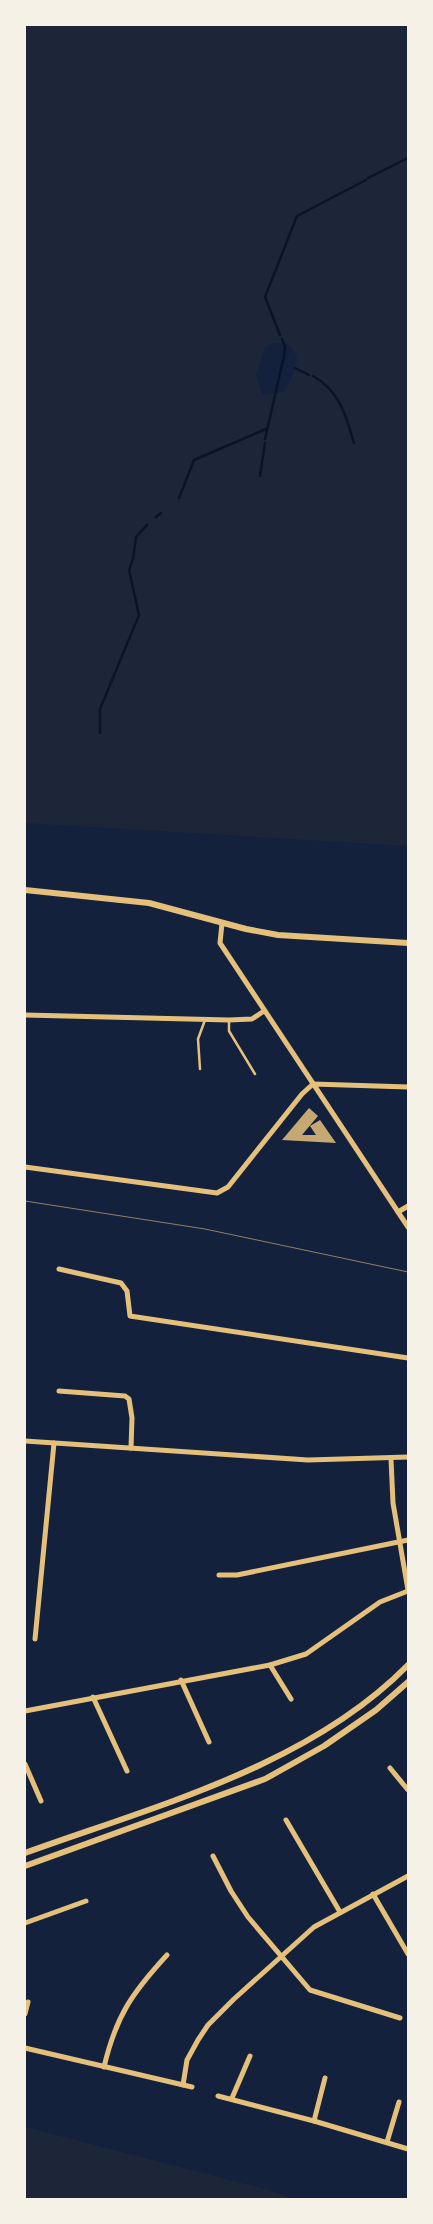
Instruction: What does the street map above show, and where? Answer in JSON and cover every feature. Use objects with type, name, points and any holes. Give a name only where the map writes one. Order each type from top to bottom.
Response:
[{"type":"street","points":[[25,890],[149,903],[222,923],[278,935],[408,943]]},
{"type":"street","points":[[222,923],[220,943],[408,1227]]},
{"type":"street","points":[[25,1015],[229,1020],[252,1019],[264,1011]]},
{"type":"street","points":[[25,1167],[217,1193],[228,1187],[312,1084],[408,1086]]},
{"type":"street","points":[[398,1212],[408,1206]]},
{"type":"street","points":[[59,1269],[121,1283],[127,1291],[130,1316],[408,1358]]},
{"type":"street","points":[[59,1391],[125,1396],[130,1399],[132,1418],[131,1448]]},
{"type":"street","points":[[25,1441],[308,1460],[408,1457]]},
{"type":"street","points":[[35,1639],[54,1443]]},
{"type":"street","points":[[25,1711],[181,1680],[270,1665],[306,1654],[380,1602],[408,1591],[398,1542],[393,1503],[391,1459]]},
{"type":"street","points":[[219,1575],[237,1575],[408,1540]]},
{"type":"street","points":[[270,1665],[291,1699]]},
{"type":"street","points":[[25,1853],[224,1780],[278,1757],[324,1731],[361,1705],[408,1665]]},
{"type":"street","points":[[181,1680],[209,1742]]},
{"type":"street","points":[[25,1866],[265,1779],[324,1746],[376,1710],[408,1682]]},
{"type":"street","points":[[93,1697],[126,1771]]},
{"type":"street","points":[[25,1764],[41,1801]]},
{"type":"street","points":[[390,1768],[408,1790]]},
{"type":"street","points":[[286,1820],[340,1912]]},
{"type":"street","points":[[213,1856],[231,1891],[248,1917],[310,1990],[400,2018]]},
{"type":"street","points":[[182,2085],[187,2060],[208,2025],[314,1927],[408,1876]]},
{"type":"street","points":[[373,1894],[408,1954]]},
{"type":"street","points":[[25,1923],[86,1900]]},
{"type":"street","points":[[104,2066],[110,2038],[124,2006],[143,1981],[167,1955]]},
{"type":"street","points":[[25,2014],[28,2002]]},
{"type":"street","points":[[25,2048],[192,2088]]},
{"type":"street","points":[[232,2098],[250,2056]]},
{"type":"street","points":[[314,2121],[326,2078]]},
{"type":"street","points":[[218,2096],[232,2098],[408,2149]]},
{"type":"street","points":[[387,2142],[399,2102]]},
{"type":"lane","points":[[200,1069],[198,1039],[205,1020]]},
{"type":"lane","points":[[229,1020],[229,1031],[255,1074]]},
{"type":"shaded area","points":[[25,25],[408,25],[408,846],[25,823]],"holes":[[[271,343],[287,343],[297,356],[294,373],[284,392],[262,395],[256,375],[264,349]]]},
{"type":"shaded area","points":[[25,2127],[269,2190],[296,2199],[25,2199]]},
{"type":"building","points":[[309,1108],[318,1116],[302,1135],[316,1135],[310,1126],[320,1120],[336,1143],[282,1140]]},
{"type":"waterway","points":[[368,178],[408,158]]},
{"type":"waterway","points":[[280,335],[265,297],[297,216],[366,180]]},
{"type":"waterway","points":[[265,439],[284,356],[285,347],[282,339]]},
{"type":"waterway","points":[[295,368],[309,375]]},
{"type":"waterway","points":[[313,376],[330,389],[341,405],[354,443]]},
{"type":"waterway","points":[[179,498],[194,460],[266,429]]},
{"type":"waterway","points":[[260,476],[265,443]]},
{"type":"waterway","points":[[156,517],[161,513]]},
{"type":"waterway","points":[[100,733],[100,709],[139,615],[129,570],[133,559],[136,537],[147,525]]},
{"type":"tram line","points":[[25,1201],[205,1229],[408,1272]]}]
